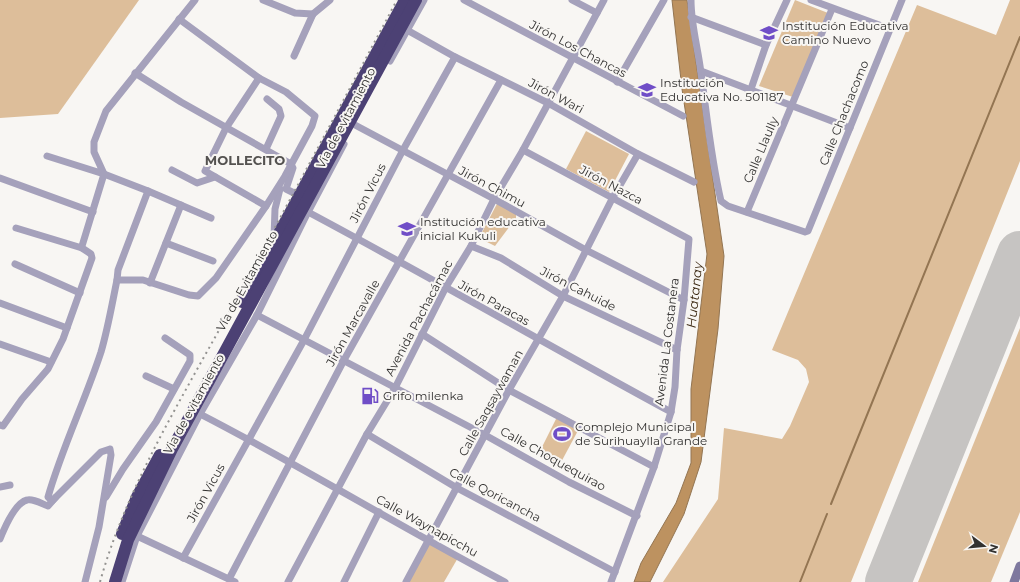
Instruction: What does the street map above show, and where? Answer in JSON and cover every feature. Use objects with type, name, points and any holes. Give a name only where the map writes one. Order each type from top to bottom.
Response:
[{"type":"highway","name":"Vía de Evitamiento","points":[[107,582],[116,551],[137,497],[274,240],[405,0]]},
{"type":"highway","name":"Vía de Evitamiento","points":[[115,582],[128,540],[172,449],[416,0]]},
{"type":"main road","points":[[1014,582],[1020,566]]},
{"type":"street","points":[[82,248],[104,174],[94,152],[94,142],[107,110],[178,19],[195,0]]},
{"type":"street","points":[[263,0],[295,13],[313,14]]},
{"type":"street","points":[[294,56],[313,14],[330,0]]},
{"type":"street","name":"Via de evitamiento","points":[[122,582],[137,536],[200,414],[257,315],[308,212],[424,0]]},
{"type":"street","name":"Jirón Los Chancas","points":[[464,0],[572,59],[683,116]]},
{"type":"street","points":[[572,0],[597,13]]},
{"type":"street","name":"Avenida Pachacámac","points":[[288,582],[367,434],[395,388],[446,287],[471,246],[494,199],[523,150],[604,0]]},
{"type":"street","points":[[617,82],[664,0]]},
{"type":"street","points":[[691,0],[691,17],[701,71],[718,191],[721,201],[728,206],[747,212]]},
{"type":"street","points":[[751,89],[766,45],[787,0]]},
{"type":"street","points":[[811,0],[890,29]]},
{"type":"street","name":"Calle Chachacomo","points":[[747,212],[805,232],[808,231],[902,0]]},
{"type":"street","name":"Calle Llaully","points":[[747,212],[832,8]]},
{"type":"street","points":[[691,17],[766,45]]},
{"type":"street","points":[[117,280],[143,280],[189,295],[198,296],[216,278],[266,206],[285,176],[312,126],[315,116],[286,92],[259,78],[178,19]]},
{"type":"street","name":"Jirón Wari","points":[[407,30],[455,57],[548,103],[638,154],[694,182]]},
{"type":"street","name":"Jirón Vicus","points":[[183,558],[304,340],[402,150],[455,57]]},
{"type":"street","points":[[701,71],[850,128]]},
{"type":"street","points":[[135,73],[226,128],[291,164],[293,168],[286,189],[311,202]]},
{"type":"street","points":[[259,78],[226,128],[206,168],[207,172],[266,206]]},
{"type":"street","name":"Jirón Marcavalle","points":[[232,581],[289,463],[344,360],[501,80]]},
{"type":"street","points":[[266,150],[281,116],[280,109],[267,99]]},
{"type":"street","name":"Jirón Chimu","points":[[355,125],[586,250],[684,300]]},
{"type":"street","name":"Jirón Nazca","points":[[523,150],[689,239]]},
{"type":"street","name":"Calle Saqsaywaman","points":[[406,582],[509,390],[563,296],[612,199],[638,154]]},
{"type":"street","points":[[47,156],[104,174],[211,218]]},
{"type":"street","points":[[172,170],[197,183],[215,177]]},
{"type":"street","points":[[274,240],[277,198],[285,176]]},
{"type":"street","points":[[0,178],[93,212]]},
{"type":"street","points":[[55,498],[52,501],[48,497],[100,353],[110,322],[118,270],[148,191]]},
{"type":"street","points":[[150,283],[181,205]]},
{"type":"street","name":"Jirón Paracas","points":[[308,212],[671,412]]},
{"type":"street","points":[[1,427],[22,399],[48,369],[63,339],[92,258],[91,254],[82,248],[16,228]]},
{"type":"street","name":"Avenida La Costanera","points":[[611,582],[637,516],[671,412],[675,387],[677,350],[684,300],[689,239]]},
{"type":"street","points":[[166,243],[213,261]]},
{"type":"street","name":"Jirón Cahuide","points":[[471,246],[501,258],[563,296],[677,350]]},
{"type":"street","points":[[15,264],[80,293]]},
{"type":"street","points":[[0,303],[67,328]]},
{"type":"street","points":[[257,315],[395,388]]},
{"type":"street","points":[[422,334],[509,390],[654,467]]},
{"type":"street","points":[[104,501],[123,469],[156,422],[191,357],[165,338]]},
{"type":"street","points":[[0,344],[51,362]]},
{"type":"street","points":[[146,376],[174,389]]},
{"type":"street","name":"Calle Choquequirao","points":[[395,388],[485,435],[569,482],[637,516]]},
{"type":"street","points":[[200,414],[337,489]]},
{"type":"street","name":"Calle Qoricancha","points":[[367,434],[457,488],[615,572]]},
{"type":"street","points":[[1,535],[16,508],[23,502],[32,500],[48,506],[101,452],[110,448],[111,455],[104,501],[85,582]]},
{"type":"street","points":[[0,486],[10,486]]},
{"type":"street","name":"Calle Waynapicchu","points":[[337,489],[379,512],[428,542],[505,582]]},
{"type":"street","points":[[344,582],[379,512]]},
{"type":"street","points":[[137,536],[232,581]]},
{"type":"shaded area","points":[[0,0],[139,0],[58,114],[0,118]]},
{"type":"shaded area","points":[[672,0],[687,0],[724,256],[718,329],[701,462],[684,514],[650,582],[634,582],[641,563],[676,503],[691,463],[691,389],[707,254],[682,89]]},
{"type":"shaded area","points":[[795,0],[828,13],[793,97],[759,86]]},
{"type":"shaded area","points":[[1010,0],[1020,0],[1020,161],[851,582],[663,582],[718,499],[724,428],[782,439],[790,426],[809,382],[806,369],[798,360],[772,350],[917,5],[996,35]]},
{"type":"shaded area","points":[[586,131],[629,154],[609,192],[566,169]]},
{"type":"shaded area","points":[[499,200],[516,209],[516,218],[495,246],[479,238]]},
{"type":"shaded area","points":[[1020,328],[1020,512],[991,582],[918,582]]},
{"type":"shaded area","name":"Complejo Municipal de Surihuaylla Grande","points":[[559,413],[581,425],[559,466],[538,455]]},
{"type":"shaded area","points":[[429,540],[459,556],[444,582],[406,582]]},
{"type":"waterway","points":[[831,504],[1020,37]]},
{"type":"waterway","points":[[800,582],[827,514]]},
{"type":"runway","points":[[888,582],[1020,254]]},
{"type":"railway","points":[[100,582],[124,514],[154,448],[397,0]]},
{"type":"place","name":"Institución Educativa Camino Nuevo","points":[[769,33]]},
{"type":"place","name":"Institución Educativa No. 501187","points":[[647,90]]},
{"type":"place","name":"Institución educativa inicial Kukuli","points":[[407,229]]},
{"type":"place","name":"Grifo milenka","points":[[370,396]]},
{"type":"place","name":"Complejo Municipal de Surihuaylla Grande","points":[[562,434]]},
{"type":"district","name":"MOLLECITO","points":[[245,160]]},
{"type":"water label","name":"Huatanay","points":[[694,295]]}]
